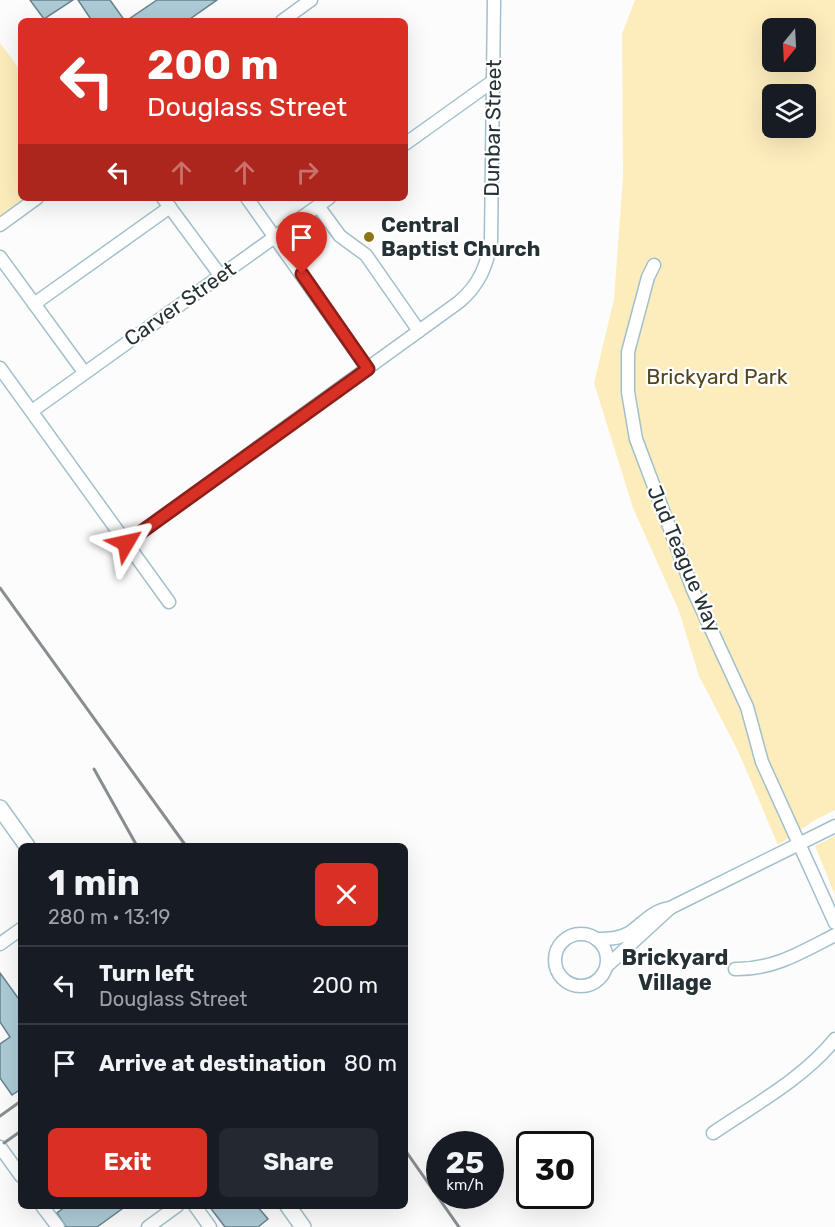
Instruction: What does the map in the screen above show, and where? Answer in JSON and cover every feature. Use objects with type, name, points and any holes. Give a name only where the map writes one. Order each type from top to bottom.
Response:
[{"type":"main road","points":[[0,808],[25,843]]},
{"type":"main road","points":[[290,1209],[303,1227]]},
{"type":"street","points":[[286,18],[311,0]]},
{"type":"street","name":"Dunbar Street","points":[[126,543],[470,293],[489,256],[494,0]]},
{"type":"street","points":[[408,142],[493,81]]},
{"type":"street","points":[[0,225],[33,201]]},
{"type":"street","points":[[249,201],[368,369]]},
{"type":"street","name":"Carver Street","points":[[32,411],[325,201]]},
{"type":"street","points":[[34,304],[167,203],[220,275]]},
{"type":"street","points":[[318,206],[340,236],[366,255],[419,331]]},
{"type":"street","points":[[0,257],[84,372]]},
{"type":"street","name":"Jud Teague Way","points":[[654,265],[648,277],[628,352],[628,392],[636,439],[693,590],[747,707],[762,762],[797,844],[835,923]]},
{"type":"street","points":[[0,369],[170,602]]},
{"type":"street","points":[[608,965],[605,948],[596,939],[584,934],[567,938],[556,951],[556,969],[567,983],[584,987],[600,980],[608,965],[670,909],[835,826]]},
{"type":"street","points":[[596,939],[628,934],[657,910],[670,909]]},
{"type":"street","points":[[0,944],[18,931]]},
{"type":"street","points":[[735,969],[756,970],[775,965],[835,934]]},
{"type":"street","points":[[713,1133],[795,1076],[825,1051],[835,1039]]},
{"type":"street","points":[[0,1147],[18,1172]]},
{"type":"street","points":[[44,1209],[58,1227]]},
{"type":"street","points":[[147,1227],[173,1209]]},
{"type":"street","points":[[197,1209],[210,1227]]},
{"type":"green space","name":"Brickyard Park","points":[[635,0],[835,0],[835,810],[815,820],[778,845],[738,751],[699,676],[679,611],[633,508],[594,383],[614,299],[623,177],[622,34]]},
{"type":"green space","points":[[0,43],[18,67],[18,201],[24,201],[0,218]]},
{"type":"green space","points":[[835,836],[835,895],[815,846]]},
{"type":"building","points":[[30,0],[73,0],[46,18]]},
{"type":"building","points":[[78,0],[110,0],[123,18],[90,18]]},
{"type":"building","points":[[157,0],[217,0],[191,18],[130,18]]},
{"type":"building","points":[[0,973],[18,998],[18,1091],[12,1095],[0,1078],[0,1044],[10,1037],[0,1022]]},
{"type":"building","points":[[62,1209],[122,1209],[97,1227],[66,1227],[57,1213]]},
{"type":"building","points":[[211,1209],[260,1209],[268,1219],[258,1227],[225,1227]]},
{"type":"railway","points":[[0,588],[184,843]]},
{"type":"railway","points":[[94,769],[135,843]]},
{"type":"railway","points":[[0,1116],[18,1103]]},
{"type":"railway","points":[[4,1143],[18,1133]]},
{"type":"railway","points":[[408,1154],[459,1227]]},
{"type":"place","name":"Central Baptist Church","points":[[369,237]]},
{"type":"district","name":"Brickyard Village","points":[[675,970]]},
{"type":"route","points":[[126,543],[368,369],[302,274]]}]
